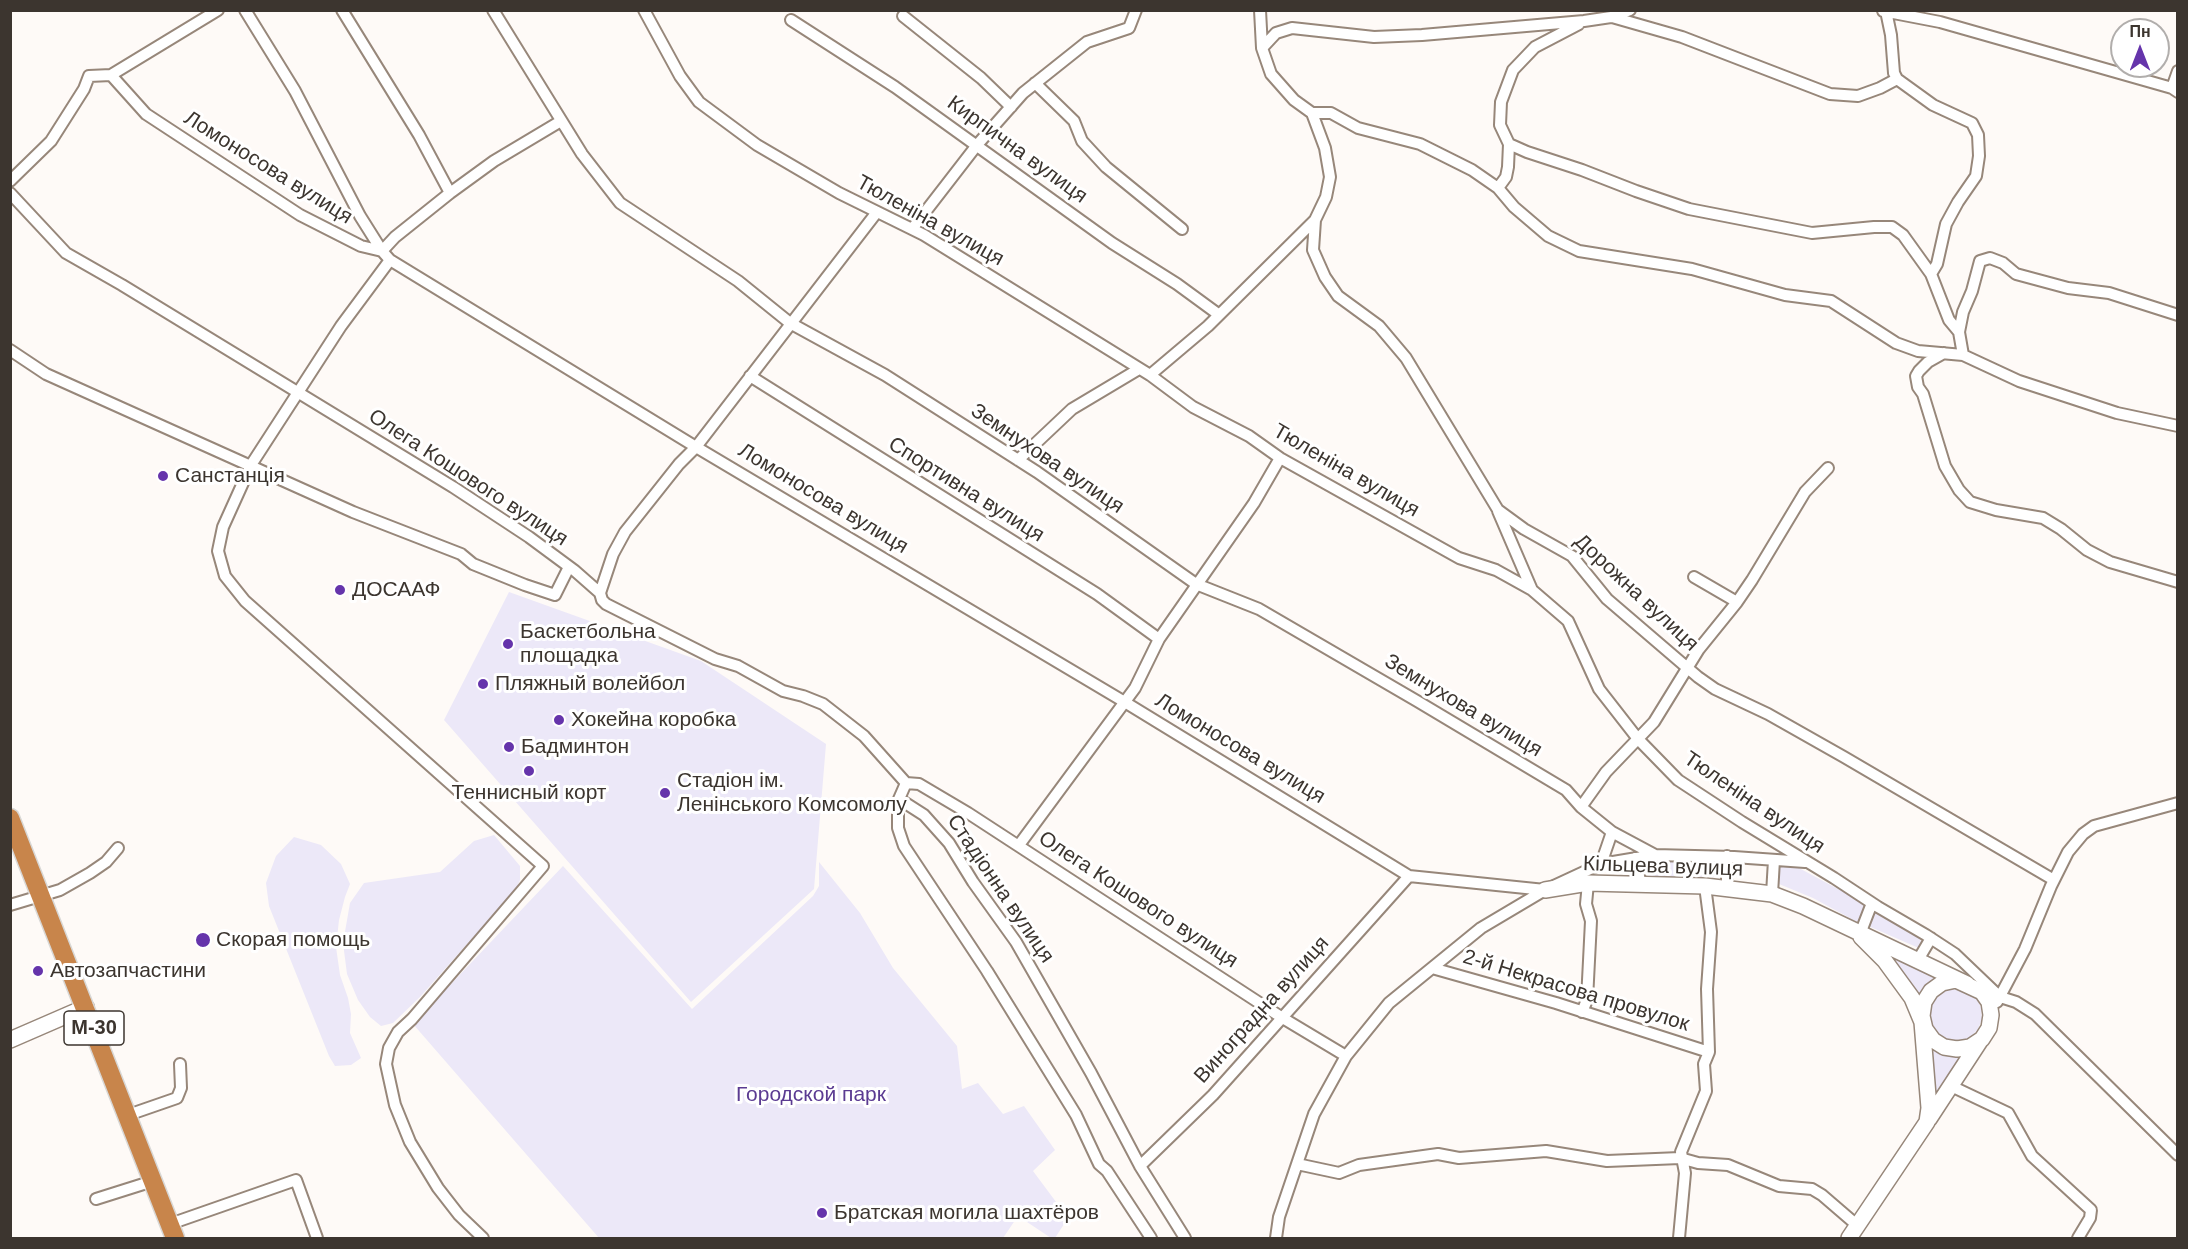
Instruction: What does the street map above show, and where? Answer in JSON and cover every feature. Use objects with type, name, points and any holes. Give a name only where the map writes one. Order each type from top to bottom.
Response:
[{"type":"highway","name":"М-30","points":[[10,818],[173,1231]]},
{"type":"street","points":[[10,182],[51,141],[84,89],[89,76],[111,75],[218,10]]},
{"type":"street","points":[[245,10],[295,91],[360,216],[382,251],[395,237],[450,192],[494,161],[561,121]]},
{"type":"street","points":[[342,10],[419,135],[450,192]]},
{"type":"street","name":"Земнухова вулиця","points":[[493,10],[582,154],[620,203],[738,280],[790,323],[885,375],[1018,460],[1196,584],[1259,609],[1566,790],[1581,807],[1612,832],[1655,855]]},
{"type":"street","name":"Тюленіна вулиця","points":[[644,10],[680,76],[699,102],[756,145],[839,192],[912,229],[1150,375],[1193,407],[1249,436],[1280,458],[1459,558],[1496,570],[1532,590],[1568,621],[1599,689],[1638,739],[1678,780],[1955,954],[1999,996]]},
{"type":"street","points":[[912,229],[976,145],[1011,106],[1035,83],[1087,42],[1129,28],[1136,10]]},
{"type":"street","points":[[1150,375],[1208,326],[1315,220],[1326,197],[1330,177],[1325,148],[1312,113],[1294,100],[1271,74],[1262,48],[1260,10]]},
{"type":"street","points":[[1262,48],[1276,33],[1292,28],[1374,37],[1584,21],[1611,17],[1630,10]]},
{"type":"street","points":[[1931,274],[1937,264],[1946,224],[1976,176],[1978,135],[1972,123],[1933,105],[1897,79],[1894,73],[1891,35],[1884,11],[1940,22],[2175,90],[2178,71]]},
{"type":"street","points":[[903,16],[981,78],[1011,106]]},
{"type":"street","points":[[1611,17],[1682,37],[1830,94],[1858,96],[1897,79]]},
{"type":"street","name":"Кирпична вулиця","points":[[791,20],[895,87],[1112,243],[1178,284],[1218,315]]},
{"type":"street","points":[[1498,188],[1506,177],[1509,144],[1500,125],[1500,102],[1513,70],[1535,47],[1584,21]]},
{"type":"street","name":"Ломоносова вулиця","points":[[111,75],[146,114],[300,215],[361,246],[382,251],[390,260],[696,447],[1123,701],[1409,876],[1545,890]]},
{"type":"street","points":[[1035,83],[1074,121],[1082,141],[1106,167],[1182,230]]},
{"type":"street","points":[[1312,113],[1331,112],[1358,128],[1420,144],[1472,170],[1498,188],[1514,207],[1548,236],[1579,251],[1692,269],[1785,295],[1831,301],[1896,343],[1918,351],[1963,356],[2019,381],[2117,413],[2178,426]]},
{"type":"street","points":[[1509,144],[1689,208],[1812,233],[1892,227],[1903,235],[1931,274],[1949,320],[1959,332]]},
{"type":"street","name":"Олега Кошового вулиця","points":[[10,193],[66,253],[453,487],[529,537],[569,567],[600,592],[606,604],[705,654],[738,666],[783,691],[823,704],[864,736],[906,783],[919,784],[1019,845],[1281,1017],[1346,1056]]},
{"type":"street","points":[[600,592],[613,554],[625,532],[679,464],[696,447],[877,212]]},
{"type":"street","name":"Дорожна вулиця","points":[[1315,220],[1313,250],[1325,277],[1338,296],[1379,326],[1406,358],[1498,510],[1524,529],[1572,556],[1607,599],[1715,689],[1768,714],[1845,757],[2054,880]]},
{"type":"street","points":[[1963,356],[1959,332],[1963,312],[1972,291],[1980,261],[1990,258],[2003,263],[2016,274],[2068,288],[2109,293],[2178,315]]},
{"type":"street","points":[[390,260],[341,326],[251,465],[223,527],[218,551],[225,576],[245,601],[543,866],[412,1019],[398,1032],[389,1048],[386,1064],[395,1105],[410,1142],[438,1188],[459,1215],[483,1239]]},
{"type":"street","points":[[10,350],[46,374],[353,512],[461,554],[473,564],[545,592],[555,595],[569,567]]},
{"type":"street","points":[[1944,353],[1928,362],[1920,371],[1917,376],[1918,387],[1923,394],[1945,466],[1959,490],[1970,502],[1996,510],[2043,518],[2087,550],[2110,562],[2178,582]]},
{"type":"street","points":[[1018,460],[1072,409],[1139,369]]},
{"type":"street","name":"Спортивна вулиця","points":[[750,376],[1098,594],[1159,639]]},
{"type":"street","points":[[1019,845],[1123,701],[1135,688],[1159,639],[1254,503],[1280,458]]},
{"type":"street","points":[[1581,807],[1606,772],[1654,722],[1700,649],[1737,602],[1805,492],[1828,468]]},
{"type":"street","points":[[1498,510],[1532,590]]},
{"type":"street","points":[[1694,577],[1737,602]]},
{"type":"street","points":[[906,783],[899,799],[898,828],[904,846],[1060,1087],[1076,1114],[1099,1164],[1107,1171],[1151,1239]]},
{"type":"street","name":"Стадіонна вулиця","points":[[899,799],[924,814],[950,843],[973,882],[1016,942],[1091,1073],[1140,1166],[1185,1239]]},
{"type":"street","points":[[1849,1239],[1982,1039],[1991,1022],[1999,996],[2025,949],[2068,852],[2094,826],[2178,803]]},
{"type":"street","points":[[1601,864],[1612,832]]},
{"type":"street","points":[[10,905],[60,890],[106,862],[118,848]]},
{"type":"street","points":[[1545,890],[1601,864],[1655,855],[1727,856],[1808,863]]},
{"type":"street","points":[[1727,856],[1727,888]]},
{"type":"street","points":[[1635,858],[1641,885]]},
{"type":"street","points":[[1772,894],[1774,860]]},
{"type":"street","name":"Виноградна вулиця","points":[[1140,1166],[1213,1095],[1409,876]]},
{"type":"street","points":[[1582,1012],[1587,1000],[1591,921],[1586,904],[1588,883]]},
{"type":"street","name":"Кільцева вулиця","points":[[1276,1239],[1278,1217],[1314,1114],[1346,1056],[1389,1003],[1481,928],[1545,890],[1588,883],[1705,886],[1772,894],[1803,906],[1982,992]]},
{"type":"street","points":[[1679,1239],[1685,1173],[1682,1152],[1706,1091],[1704,1064],[1709,1052],[1707,989],[1711,932],[1705,886]]},
{"type":"street","points":[[1872,903],[1857,932],[1885,961],[1911,998],[1933,1040],[1944,1047],[1964,1049],[1982,1039]]},
{"type":"street","points":[[1918,960],[1930,938]]},
{"type":"street","name":"2-й Некрасова провулок","points":[[1432,968],[1709,1052]]},
{"type":"street","points":[[1928,1122],[1929,1097],[1922,1022],[1924,1002],[1936,986],[1956,980],[1967,984]]},
{"type":"street","points":[[1982,992],[2016,1002],[2035,1014],[2178,1155]]},
{"type":"street","points":[[1982,992],[1989,1002],[1991,1022]]},
{"type":"street","points":[[10,1040],[86,1007]]},
{"type":"street","points":[[128,1115],[177,1098],[181,1088],[180,1064]]},
{"type":"street","points":[[1951,1086],[2008,1113],[2032,1156],[2091,1210],[2090,1218],[2078,1239]]},
{"type":"street","points":[[1297,1164],[1339,1173],[1359,1165],[1438,1154],[1459,1158],[1546,1151],[1607,1161],[1683,1159],[1698,1163],[1728,1165],[1779,1186],[1812,1189],[1858,1226]]},
{"type":"street","points":[[173,1231],[296,1180],[317,1239]]},
{"type":"street","points":[[96,1198],[153,1181]]},
{"type":"green space","name":"Стадіон ім. Ленінського Комсомолу","points":[[509,592],[701,661],[826,744],[814,889],[691,1002],[444,720]]},
{"type":"green space","points":[[494,835],[520,866],[520,880],[516,889],[420,997],[393,1023],[381,1026],[370,1017],[358,1000],[347,974],[343,943],[350,903],[364,883],[440,872],[474,841]]},
{"type":"green space","points":[[294,837],[321,845],[341,864],[350,884],[339,920],[336,947],[340,975],[351,1014],[350,1033],[361,1058],[351,1065],[335,1066],[329,1056],[269,906],[266,883],[276,856]]},
{"type":"green space","points":[[1648,861],[1712,863],[1721,867],[1722,873],[1719,877],[1649,876],[1641,866]]},
{"type":"green space","name":"Городской парк","points":[[819,862],[860,913],[893,968],[957,1046],[962,1089],[978,1083],[1003,1114],[1024,1106],[1055,1150],[1033,1171],[1068,1218],[1055,1238],[1051,1238],[1018,1216],[1003,1238],[599,1238],[413,1024],[563,866],[692,1009],[813,896],[819,886]]},
{"type":"green space","points":[[1782,864],[1799,868],[1862,902],[1865,907],[1859,923],[1775,881],[1777,870]]},
{"type":"green space","points":[[1872,912],[1878,912],[1917,936],[1921,941],[1921,949],[1866,925]]},
{"type":"green space","points":[[1886,952],[1941,976],[1920,997]]},
{"type":"green space","points":[[1954,987],[1973,994],[1981,1008],[1982,1019],[1978,1029],[1971,1037],[1961,1042],[1950,1042],[1932,1031],[1927,1009],[1939,992]]},
{"type":"green space","points":[[1933,1048],[1963,1055],[1935,1099]]},
{"type":"place","name":"Санстанція","points":[[163,476]]},
{"type":"place","name":"ДОСААФ","points":[[340,590]]},
{"type":"place","name":"Баскетбольна площадка","points":[[508,644]]},
{"type":"place","name":"Пляжный волейбол","points":[[483,684]]},
{"type":"place","name":"Хокейна коробка","points":[[559,720]]},
{"type":"place","name":"Бадминтон","points":[[509,747]]},
{"type":"place","name":"Теннисный корт","points":[[529,771]]},
{"type":"place","name":"Стадіон ім. Ленінського Комсомолу","points":[[665,793]]},
{"type":"place","name":"Скорая помощь","points":[[203,940]]},
{"type":"place","name":"Автозапчастини","points":[[38,971]]},
{"type":"place","name":"Братская могила шахтёров","points":[[822,1213]]}]
